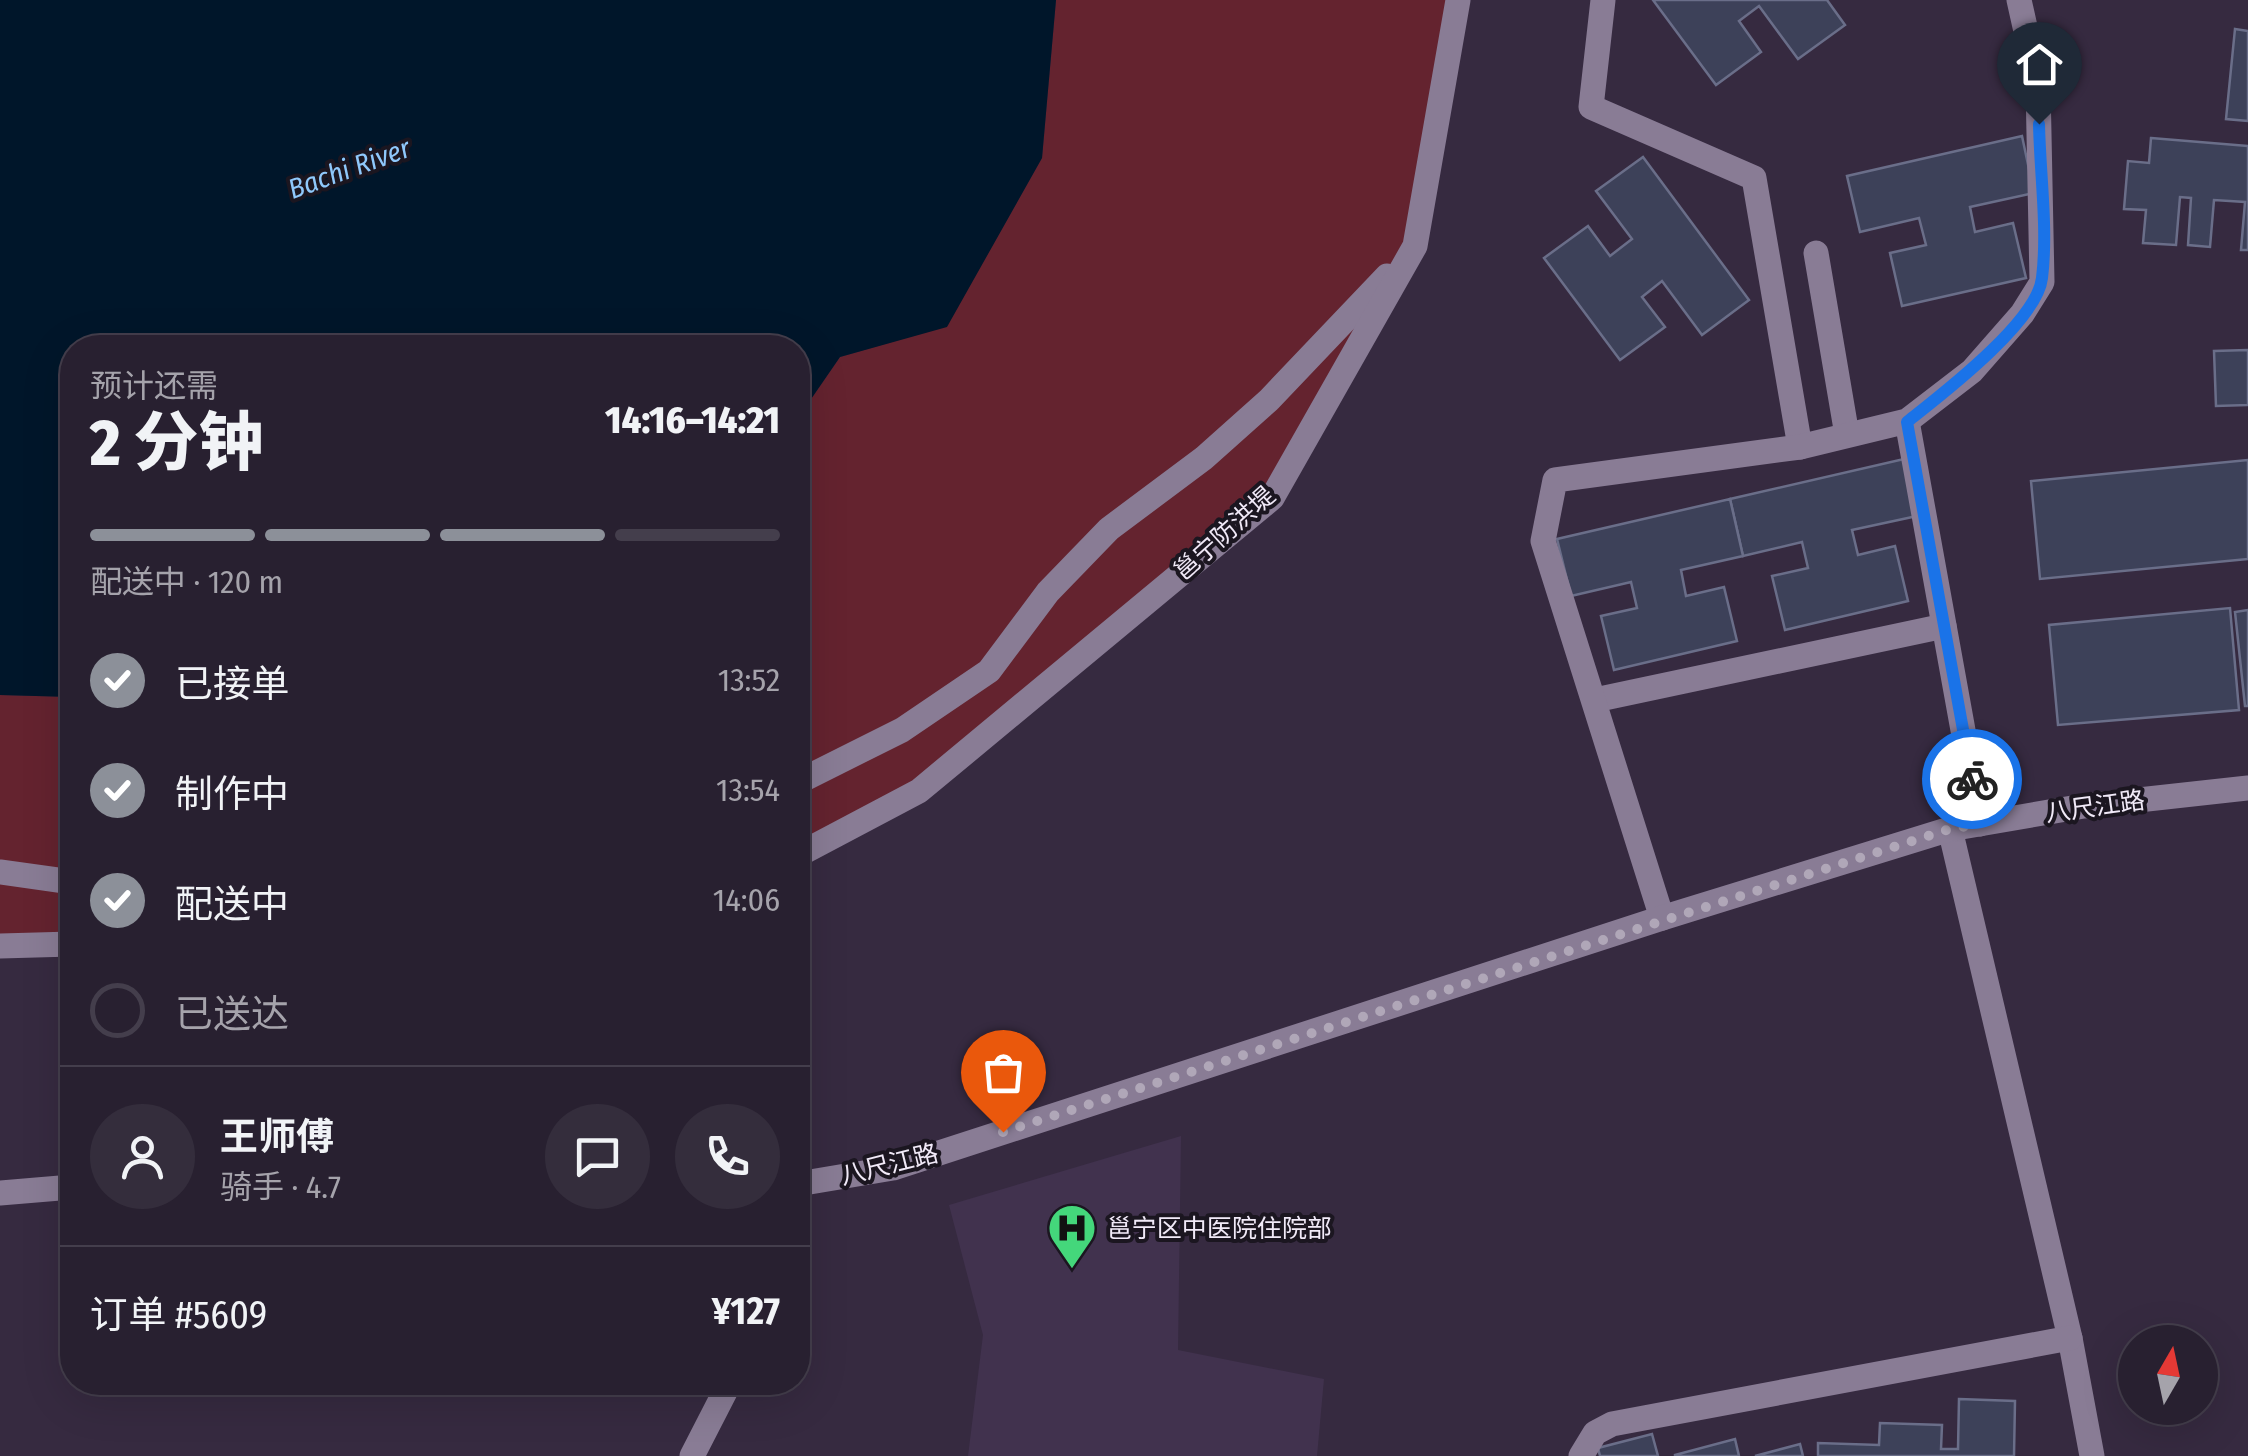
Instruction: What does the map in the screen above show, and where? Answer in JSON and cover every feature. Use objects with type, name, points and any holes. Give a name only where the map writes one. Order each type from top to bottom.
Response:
[{"type":"street","name":"邕宁防洪堤","points":[[810,849],[919,791],[1272,498],[1415,246],[1458,0]]},
{"type":"street","points":[[1602,0],[1591,107],[1754,178],[1800,448]]},
{"type":"street","points":[[1662,918],[1596,700],[1542,541],[1555,480],[1800,448],[1907,422],[1972,371],[2022,314],[2042,282],[2038,85],[2019,0]]},
{"type":"street","points":[[810,776],[902,730],[989,671],[1048,592],[1108,528],[1204,458],[1269,400],[1415,246]]},
{"type":"street","points":[[1816,253],[1847,435]]},
{"type":"street","points":[[1907,422],[1980,824]]},
{"type":"street","points":[[1596,700],[1944,626]]},
{"type":"street","name":"八尺江路","points":[[810,1182],[893,1168],[1662,918],[1950,829],[2084,806],[2248,788]]},
{"type":"street","points":[[1950,829],[2070,1338],[2092,1456]]},
{"type":"street","points":[[0,872],[60,880]]},
{"type":"street","points":[[0,946],[60,944]]},
{"type":"street","points":[[0,1192],[60,1189]]},
{"type":"street","points":[[1581,1456],[1595,1433],[1612,1424],[2070,1338]]},
{"type":"street","points":[[692,1456],[723,1395]]},
{"type":"shaded area","points":[[1056,0],[1458,0],[1415,246],[1272,498],[919,791],[810,849],[810,401],[840,357],[947,326],[1042,158]]},
{"type":"shaded area","points":[[0,695],[60,697],[60,944],[0,946]]},
{"type":"shaded area","name":"邕宁区中医院住院部","points":[[1181,1136],[1178,1350],[1324,1379],[1317,1456],[968,1456],[983,1335],[949,1205]]},
{"type":"water","name":"Bachi River","points":[[0,0],[1056,0],[1042,158],[947,327],[840,357],[810,401],[810,335],[60,335],[60,697],[0,695]]},
{"type":"building","points":[[1653,0],[1827,0],[1845,25],[1798,59],[1759,6],[1739,21],[1761,52],[1716,85]]},
{"type":"building","points":[[2235,29],[2248,31],[2248,121],[2226,119]]},
{"type":"building","points":[[2022,136],[2034,193],[1970,207],[1975,232],[2013,223],[2026,278],[1902,306],[1890,253],[1926,245],[1919,218],[1860,232],[1847,176]]},
{"type":"building","points":[[2151,138],[2248,146],[2248,250],[2241,250],[2245,202],[2214,200],[2210,247],[2188,245],[2191,198],[2180,197],[2176,245],[2143,243],[2146,210],[2124,209],[2128,161],[2149,163]]},
{"type":"building","points":[[1643,157],[1749,300],[1702,335],[1662,281],[1642,297],[1665,327],[1620,360],[1544,258],[1588,226],[1610,256],[1632,239],[1596,191]]},
{"type":"building","points":[[2248,350],[2248,405],[2216,406],[2214,351]]},
{"type":"building","points":[[1904,459],[1917,516],[1852,530],[1858,555],[1895,546],[1908,601],[1785,630],[1772,576],[1808,568],[1802,542],[1743,556],[1730,499]]},
{"type":"building","points":[[2248,460],[2248,559],[2040,579],[2031,481]]},
{"type":"building","points":[[1730,499],[1743,556],[1681,570],[1686,596],[1724,587],[1737,641],[1614,670],[1601,616],[1637,608],[1631,582],[1571,596],[1557,539]]},
{"type":"building","points":[[2230,608],[2239,710],[2058,725],[2049,625]]},
{"type":"building","points":[[2248,610],[2248,706],[2245,706],[2235,612]]},
{"type":"building","points":[[1959,1399],[2015,1401],[2014,1456],[1818,1456],[1818,1443],[1879,1445],[1880,1423],[1942,1425],[1941,1449],[1958,1449]]},
{"type":"building","points":[[1652,1434],[1658,1456],[1600,1456],[1598,1448]]},
{"type":"building","points":[[1735,1439],[1739,1456],[1675,1456],[1675,1455]]},
{"type":"building","points":[[1800,1444],[1803,1456],[1755,1456]]},
{"type":"way so far","points":[[1003,1132],[1662,918],[1950,829],[1980,824],[1972,779]]},
{"type":"place","name":"邕宁区中医院住院部","points":[[1072,1270]]},
{"type":"route","points":[[1972,779],[1907,422],[1972,371],[2022,314],[2042,282],[2039,124]]}]
